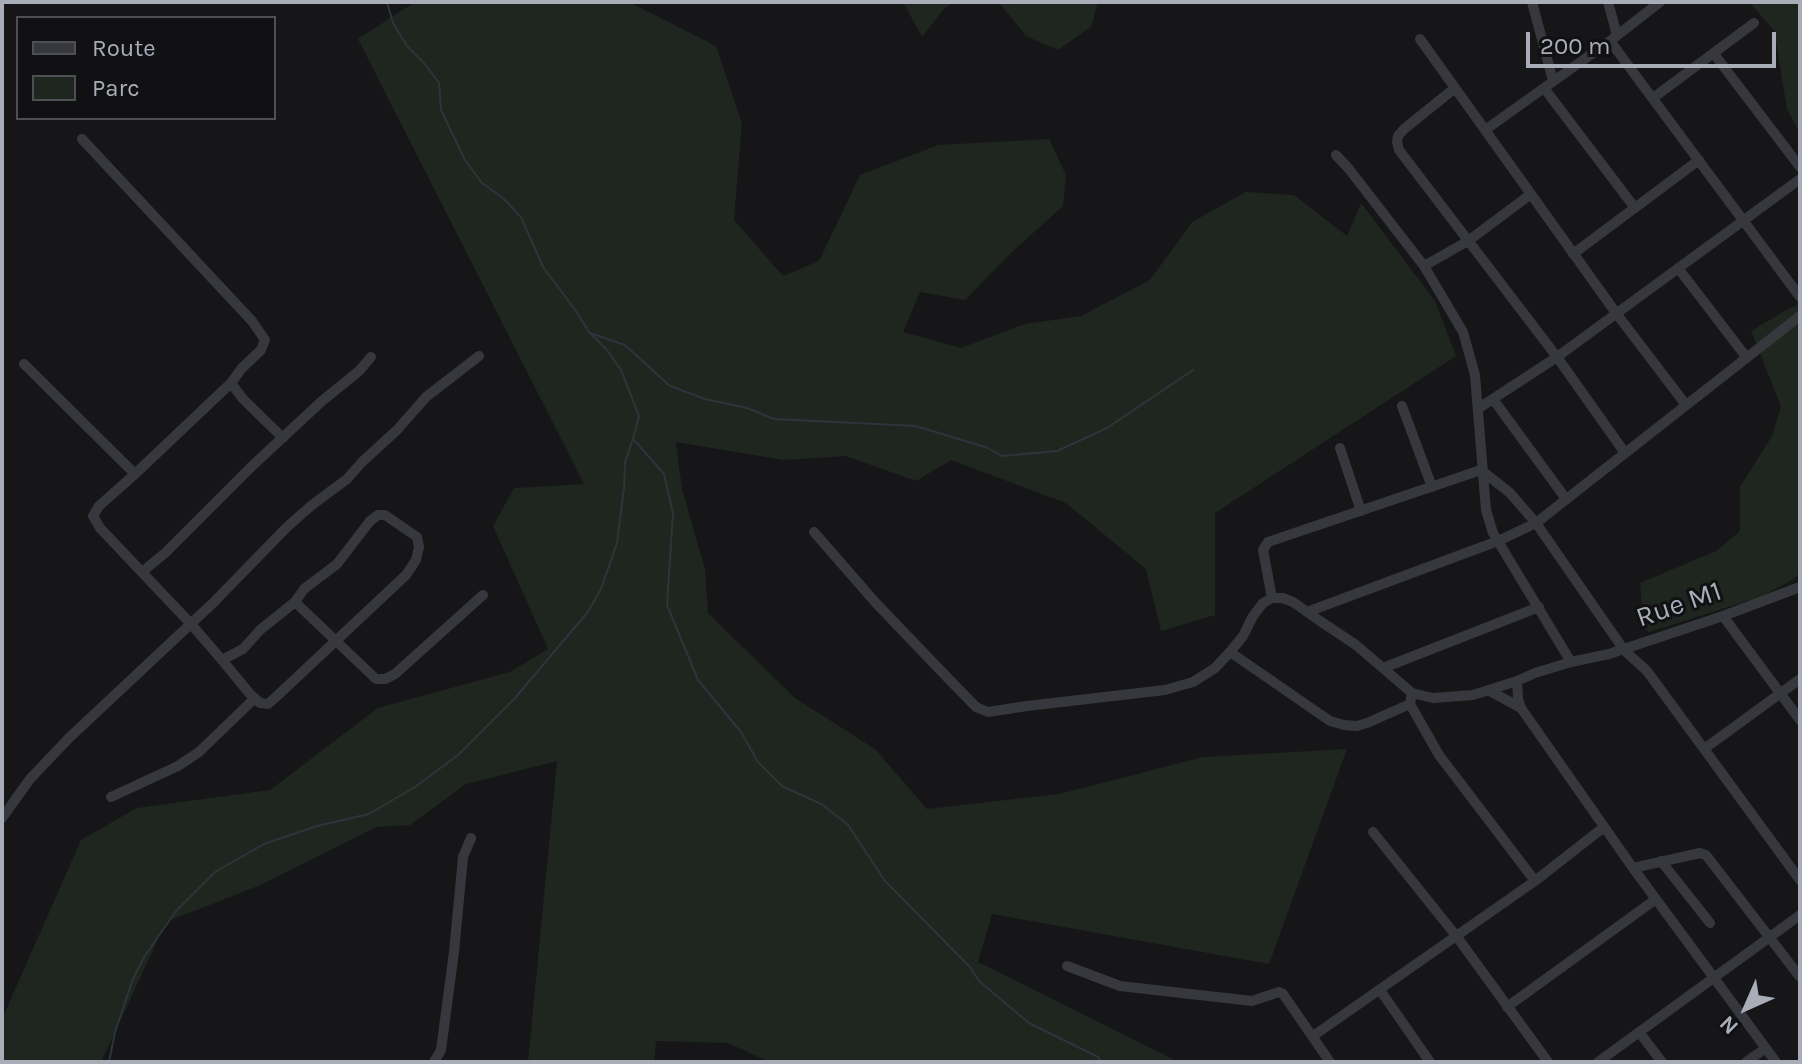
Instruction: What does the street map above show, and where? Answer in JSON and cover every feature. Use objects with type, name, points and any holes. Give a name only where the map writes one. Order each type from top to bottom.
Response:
[{"type":"street","points":[[1532,2],[1548,85],[1635,208]]},
{"type":"street","points":[[1608,2],[1614,38],[1653,98],[1800,297]]},
{"type":"street","points":[[1485,130],[1660,2]]},
{"type":"street","points":[[1653,98],[1754,23]]},
{"type":"street","points":[[1420,39],[1573,254],[1686,405]]},
{"type":"street","points":[[1714,54],[1800,167]]},
{"type":"street","points":[[1455,88],[1404,129],[1398,136],[1399,150],[1557,357],[1625,453]]},
{"type":"street","points":[[82,139],[216,281],[265,340],[261,350],[231,383],[99,506],[93,516],[100,528],[191,624],[222,660],[255,698],[260,703],[268,704],[406,575],[416,560],[419,547],[417,537],[385,515],[378,515],[337,564],[304,589],[295,602],[260,630],[243,649],[222,660]]},
{"type":"street","points":[[1336,155],[1424,266],[1463,332],[1475,375],[1481,470],[1486,510],[1493,533],[1571,662]]},
{"type":"street","points":[[1573,254],[1699,160]]},
{"type":"street","points":[[1479,408],[1557,357],[1800,179]]},
{"type":"street","points":[[1424,266],[1468,241],[1531,194]]},
{"type":"street","points":[[1678,268],[1747,358]]},
{"type":"street","points":[[1307,612],[1498,541],[1536,523],[1800,316]]},
{"type":"street","points":[[2,818],[30,779],[69,738],[191,624],[287,527],[347,479],[426,397],[479,356]]},
{"type":"street","points":[[142,572],[371,357]]},
{"type":"street","points":[[24,364],[135,474]]},
{"type":"street","points":[[231,383],[283,438]]},
{"type":"street","points":[[1493,399],[1566,499]]},
{"type":"street","points":[[1402,406],[1432,487]]},
{"type":"street","points":[[1340,448],[1361,511]]},
{"type":"street","points":[[1272,598],[1263,550],[1268,542],[1481,470]]},
{"type":"street","points":[[1481,470],[1510,493],[1536,523],[1624,650],[1647,671],[1800,880]]},
{"type":"street","points":[[814,532],[875,602],[976,707],[988,712],[1165,690],[1193,682],[1205,676],[1230,652],[1263,603],[1272,598],[1283,598],[1356,645],[1411,698],[1439,755],[1535,881]]},
{"type":"street","name":"Rue M1","points":[[1411,698],[1473,695],[1490,691],[1535,673],[1624,650],[1800,587]]},
{"type":"street","points":[[295,602],[376,679],[385,679],[395,674],[483,595]]},
{"type":"street","points":[[1383,668],[1539,607]]},
{"type":"street","points":[[1723,616],[1800,720]]},
{"type":"street","points":[[1230,652],[1330,721],[1344,725],[1367,723],[1411,698]]},
{"type":"street","points":[[1704,749],[1800,679]]},
{"type":"street","points":[[1517,681],[1521,708],[1633,868],[1776,1062]]},
{"type":"street","points":[[1490,691],[1521,708]]},
{"type":"street","points":[[111,797],[178,766],[199,752],[255,698]]},
{"type":"street","points":[[1313,1036],[1535,881],[1604,827]]},
{"type":"street","points":[[1373,832],[1457,937],[1548,1062]]},
{"type":"street","points":[[434,1062],[441,1050],[463,857],[471,838]]},
{"type":"street","points":[[1633,868],[1700,853],[1706,855],[1800,977]]},
{"type":"street","points":[[1661,861],[1710,923]]},
{"type":"street","points":[[1507,1007],[1656,899]]},
{"type":"street","points":[[1598,1062],[1800,915]]},
{"type":"street","points":[[1067,966],[1120,986],[1252,1001],[1279,992],[1330,1062]]},
{"type":"street","points":[[1380,990],[1430,1062]]},
{"type":"street","points":[[1639,1032],[1662,1062]]},
{"type":"street","points":[[1746,1062],[1766,1048]]},
{"type":"green space","points":[[415,2],[629,2],[716,46],[742,124],[734,220],[783,276],[819,261],[860,175],[938,145],[1049,139],[1066,175],[1063,206],[965,300],[920,292],[903,332],[961,348],[1025,324],[1081,316],[1150,280],[1192,222],[1246,192],[1294,195],[1347,236],[1361,203],[1435,301],[1456,356],[1215,513],[1215,615],[1161,631],[1146,569],[1066,503],[951,460],[916,481],[846,456],[784,460],[676,442],[682,489],[705,569],[708,613],[795,698],[875,749],[927,809],[1059,794],[1203,757],[1347,749],[1269,964],[992,914],[978,962],[1179,1062],[769,1062],[728,1043],[656,1041],[654,1062],[528,1062],[557,761],[466,784],[410,825],[377,827],[258,886],[166,922],[101,1062],[2,1062],[2,1019],[81,840],[137,808],[270,790],[378,708],[510,672],[548,649],[493,526],[514,488],[584,484],[358,39]]},
{"type":"green space","points":[[903,2],[953,2],[922,37]]},
{"type":"green space","points":[[995,2],[1098,2],[1091,27],[1058,50],[1026,36],[1001,5]]},
{"type":"green space","points":[[1749,2],[1800,2],[1800,133],[1787,109],[1774,30]]},
{"type":"green space","points":[[1800,304],[1800,573],[1763,596],[1649,632],[1644,629],[1640,583],[1716,551],[1740,531],[1740,487],[1772,436],[1781,406],[1751,331]]},
{"type":"waterway","points":[[109,1062],[115,1032],[133,979],[144,957],[176,911],[215,872],[264,844],[317,826],[369,814],[415,787],[458,755],[515,698],[587,613],[601,589],[617,543],[625,462],[639,416],[621,370],[589,332],[543,267],[521,217],[503,198],[482,183],[465,160],[441,110],[439,83],[407,46],[393,23],[387,2]]},
{"type":"waterway","points":[[590,333],[625,345],[670,386],[705,399],[747,408],[774,419],[916,426],[988,448],[1002,456],[1057,451],[1107,428],[1193,370]]},
{"type":"waterway","points":[[635,441],[664,474],[673,513],[667,605],[698,680],[741,732],[758,762],[782,786],[823,805],[848,825],[885,881],[970,967],[979,981],[1029,1023],[1098,1057],[1101,1062]]}]
